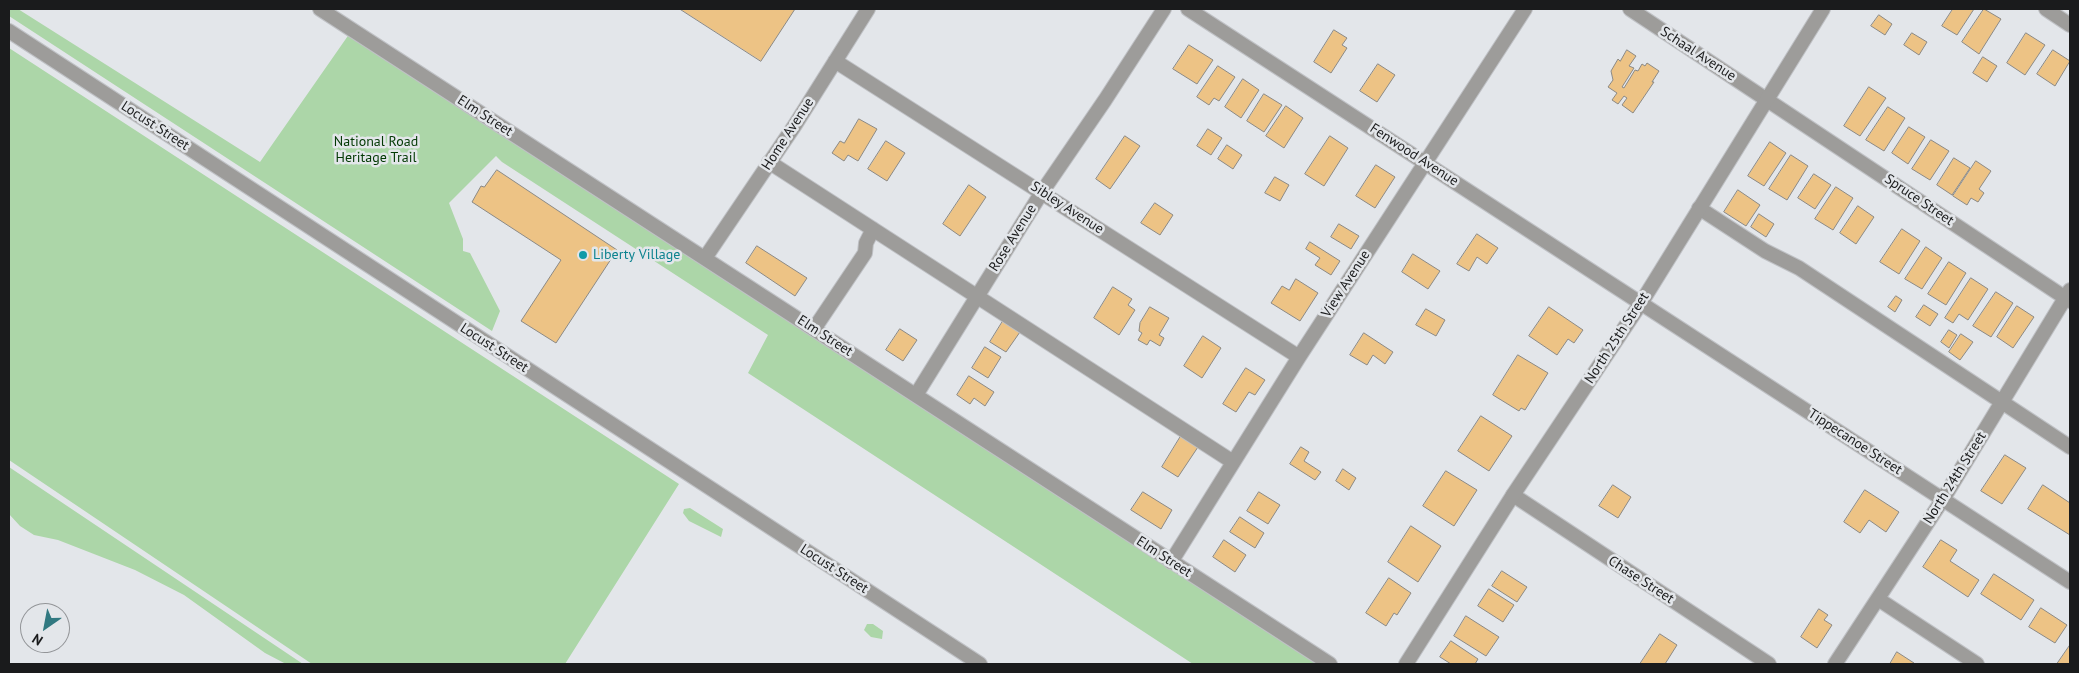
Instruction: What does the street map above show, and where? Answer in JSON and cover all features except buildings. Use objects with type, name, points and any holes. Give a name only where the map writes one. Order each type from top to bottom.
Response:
[{"type":"street","name":"Elm Street","points":[[320,9],[1330,664]]},
{"type":"street","name":"Home Avenue","points":[[705,258],[795,125],[868,9]]},
{"type":"street","name":"Rose Avenue","points":[[916,395],[1042,192],[1164,9]]},
{"type":"street","name":"Fenwood Avenue","points":[[1188,9],[1641,303]]},
{"type":"street","name":"View Avenue","points":[[1172,562],[1299,358],[1525,9]]},
{"type":"street","name":"Schaal Avenue","points":[[1630,9],[1767,99]]},
{"type":"street","name":"North 25th Street","points":[[1406,664],[1513,495],[1641,303],[1823,9]]},
{"type":"street","points":[[2046,9],[2070,25]]},
{"type":"street","name":"Locust Street","points":[[9,31],[980,664]]},
{"type":"street","name":"Sibley Avenue","points":[[834,61],[1042,192],[1299,358]]},
{"type":"street","name":"Spruce Street","points":[[1767,99],[2069,296]]},
{"type":"street","points":[[769,162],[1233,462]]},
{"type":"street","points":[[1699,208],[1765,251],[1799,268],[2070,447]]},
{"type":"street","points":[[814,329],[865,253],[866,243],[873,229]]},
{"type":"street","name":"North 24th Street","points":[[1835,664],[1943,499],[2069,296]]},
{"type":"street","name":"Tippecanoe Street","points":[[1641,303],[2070,582]]},
{"type":"street","name":"Chase Street","points":[[1513,495],[1769,664]]},
{"type":"street","points":[[1878,599],[1976,664]]},
{"type":"green space","name":"National Road Heritage Trail","points":[[9,9],[18,9],[260,162],[352,30],[1281,632],[1339,664],[1193,664],[748,373],[768,335],[502,162],[496,156],[449,203],[463,239],[463,251],[470,253],[500,311],[492,331],[9,16]]},
{"type":"green space","points":[[9,48],[679,484],[565,664],[312,664],[9,460]]},
{"type":"green space","points":[[9,467],[303,664],[286,664],[265,653],[184,595],[135,570],[58,540],[34,535],[20,526],[9,514]]},
{"type":"green space","points":[[690,508],[723,529],[721,537],[689,521],[683,513],[684,509]]},
{"type":"green space","points":[[867,624],[873,624],[883,631],[882,639],[871,637],[864,630]]},
{"type":"place","name":"Liberty Village","points":[[583,255]]}]
